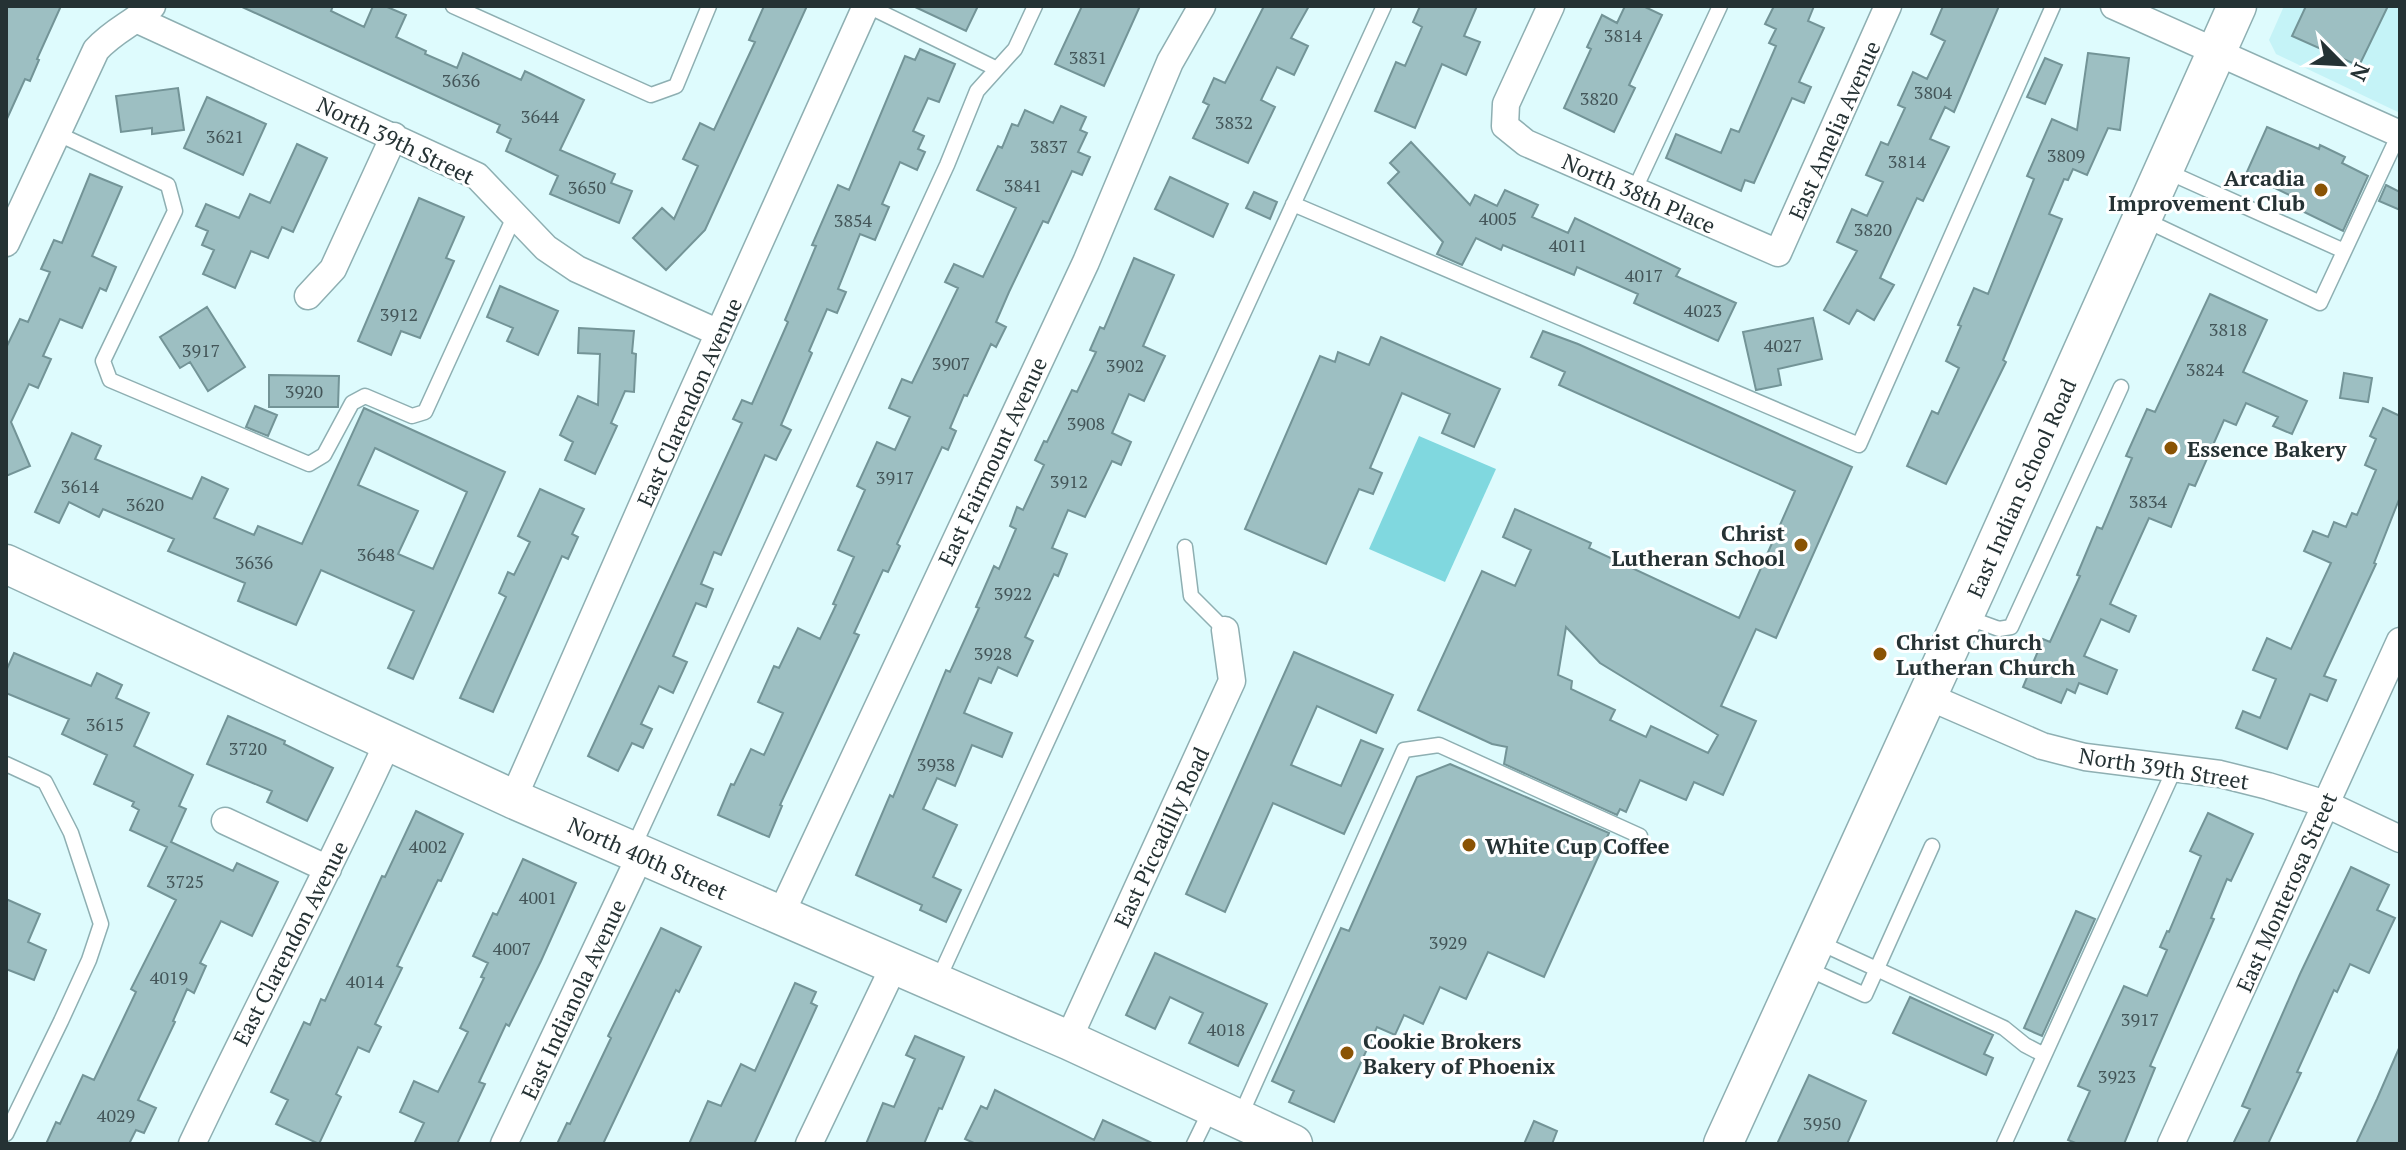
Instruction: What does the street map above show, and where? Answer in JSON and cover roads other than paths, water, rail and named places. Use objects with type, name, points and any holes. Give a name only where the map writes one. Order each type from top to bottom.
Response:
[{"type":"main road","name":"East Indian School Road","points":[[1723,1144],[2237,6]]},
{"type":"main road","name":"North 40th Street","points":[[6,564],[513,799],[1068,1040],[1293,1144]]},
{"type":"street","name":"East Clarendon Avenue","points":[[513,799],[867,6]]},
{"type":"street","name":"East Fairmount Avenue","points":[[780,916],[1086,262],[1170,62],[1202,6]]},
{"type":"street","name":"North 38th Place","points":[[1551,6],[1506,104],[1505,126],[1526,143],[1778,253]]},
{"type":"street","name":"East Amelia Avenue","points":[[1778,253],[1888,6]]},
{"type":"street","points":[[2114,6],[2400,134]]},
{"type":"street","name":"North 39th Street","points":[[145,13],[477,176],[546,248],[577,269],[719,333]]},
{"type":"street","points":[[6,243],[96,50],[111,33],[145,13]]},
{"type":"street","points":[[308,296],[333,269],[394,136]]},
{"type":"street","name":"East Piccadilly Road","points":[[1068,1040],[1232,681],[1225,630]]},
{"type":"street","name":"East Monterosa Street","points":[[2171,1144],[2400,641]]},
{"type":"street","name":"North 39th Street","points":[[1927,696],[2042,746],[2085,757],[2220,774],[2326,804],[2400,839]]},
{"type":"street","name":"East Clarendon Avenue","points":[[192,1144],[388,742]]},
{"type":"street","points":[[225,821],[328,869]]},
{"type":"street","name":"East Indianola Avenue","points":[[504,1144],[637,852]]},
{"type":"street","points":[[809,1144],[894,966]]},
{"type":"lane","points":[[453,6],[651,95],[676,86],[709,6]]},
{"type":"lane","points":[[867,6],[995,68]]},
{"type":"lane","points":[[637,852],[947,165],[977,91],[1015,49],[1035,6]]},
{"type":"lane","points":[[937,984],[1384,6]]},
{"type":"lane","points":[[1634,191],[1720,6]]},
{"type":"lane","points":[[1293,204],[1859,445],[2053,6]]},
{"type":"lane","points":[[56,133],[168,185],[175,211],[103,361],[110,380],[309,464],[324,455],[352,403],[365,396],[412,416],[425,412],[514,217]]},
{"type":"lane","points":[[2143,219],[2320,303],[2400,134]]},
{"type":"lane","points":[[2164,170],[2344,251]]},
{"type":"lane","points":[[1964,616],[1999,629],[2011,627],[2121,387]]},
{"type":"lane","points":[[1185,547],[1191,596],[1225,630]]},
{"type":"lane","points":[[1194,1144],[1226,1113],[1404,750],[1439,745],[1640,836]]},
{"type":"lane","points":[[6,764],[45,782],[71,833],[101,924],[89,960],[6,1134]]},
{"type":"lane","points":[[2004,1144],[2174,770]]},
{"type":"lane","points":[[1810,954],[1865,995],[1932,846]]},
{"type":"lane","points":[[1810,954],[1877,969],[2004,1028],[2044,1055]]},
{"type":"place","name":"Arcadia Improvement Club","points":[[2321,190]]},
{"type":"place","name":"Essence Bakery","points":[[2171,448]]},
{"type":"place","name":"Christ Lutheran School","points":[[1801,545]]},
{"type":"place","name":"Christ Church Lutheran Church","points":[[1880,654]]},
{"type":"place","name":"White Cup Coffee","points":[[1469,845]]},
{"type":"place","name":"Cookie Brokers Bakery of Phoenix","points":[[1347,1053]]}]
